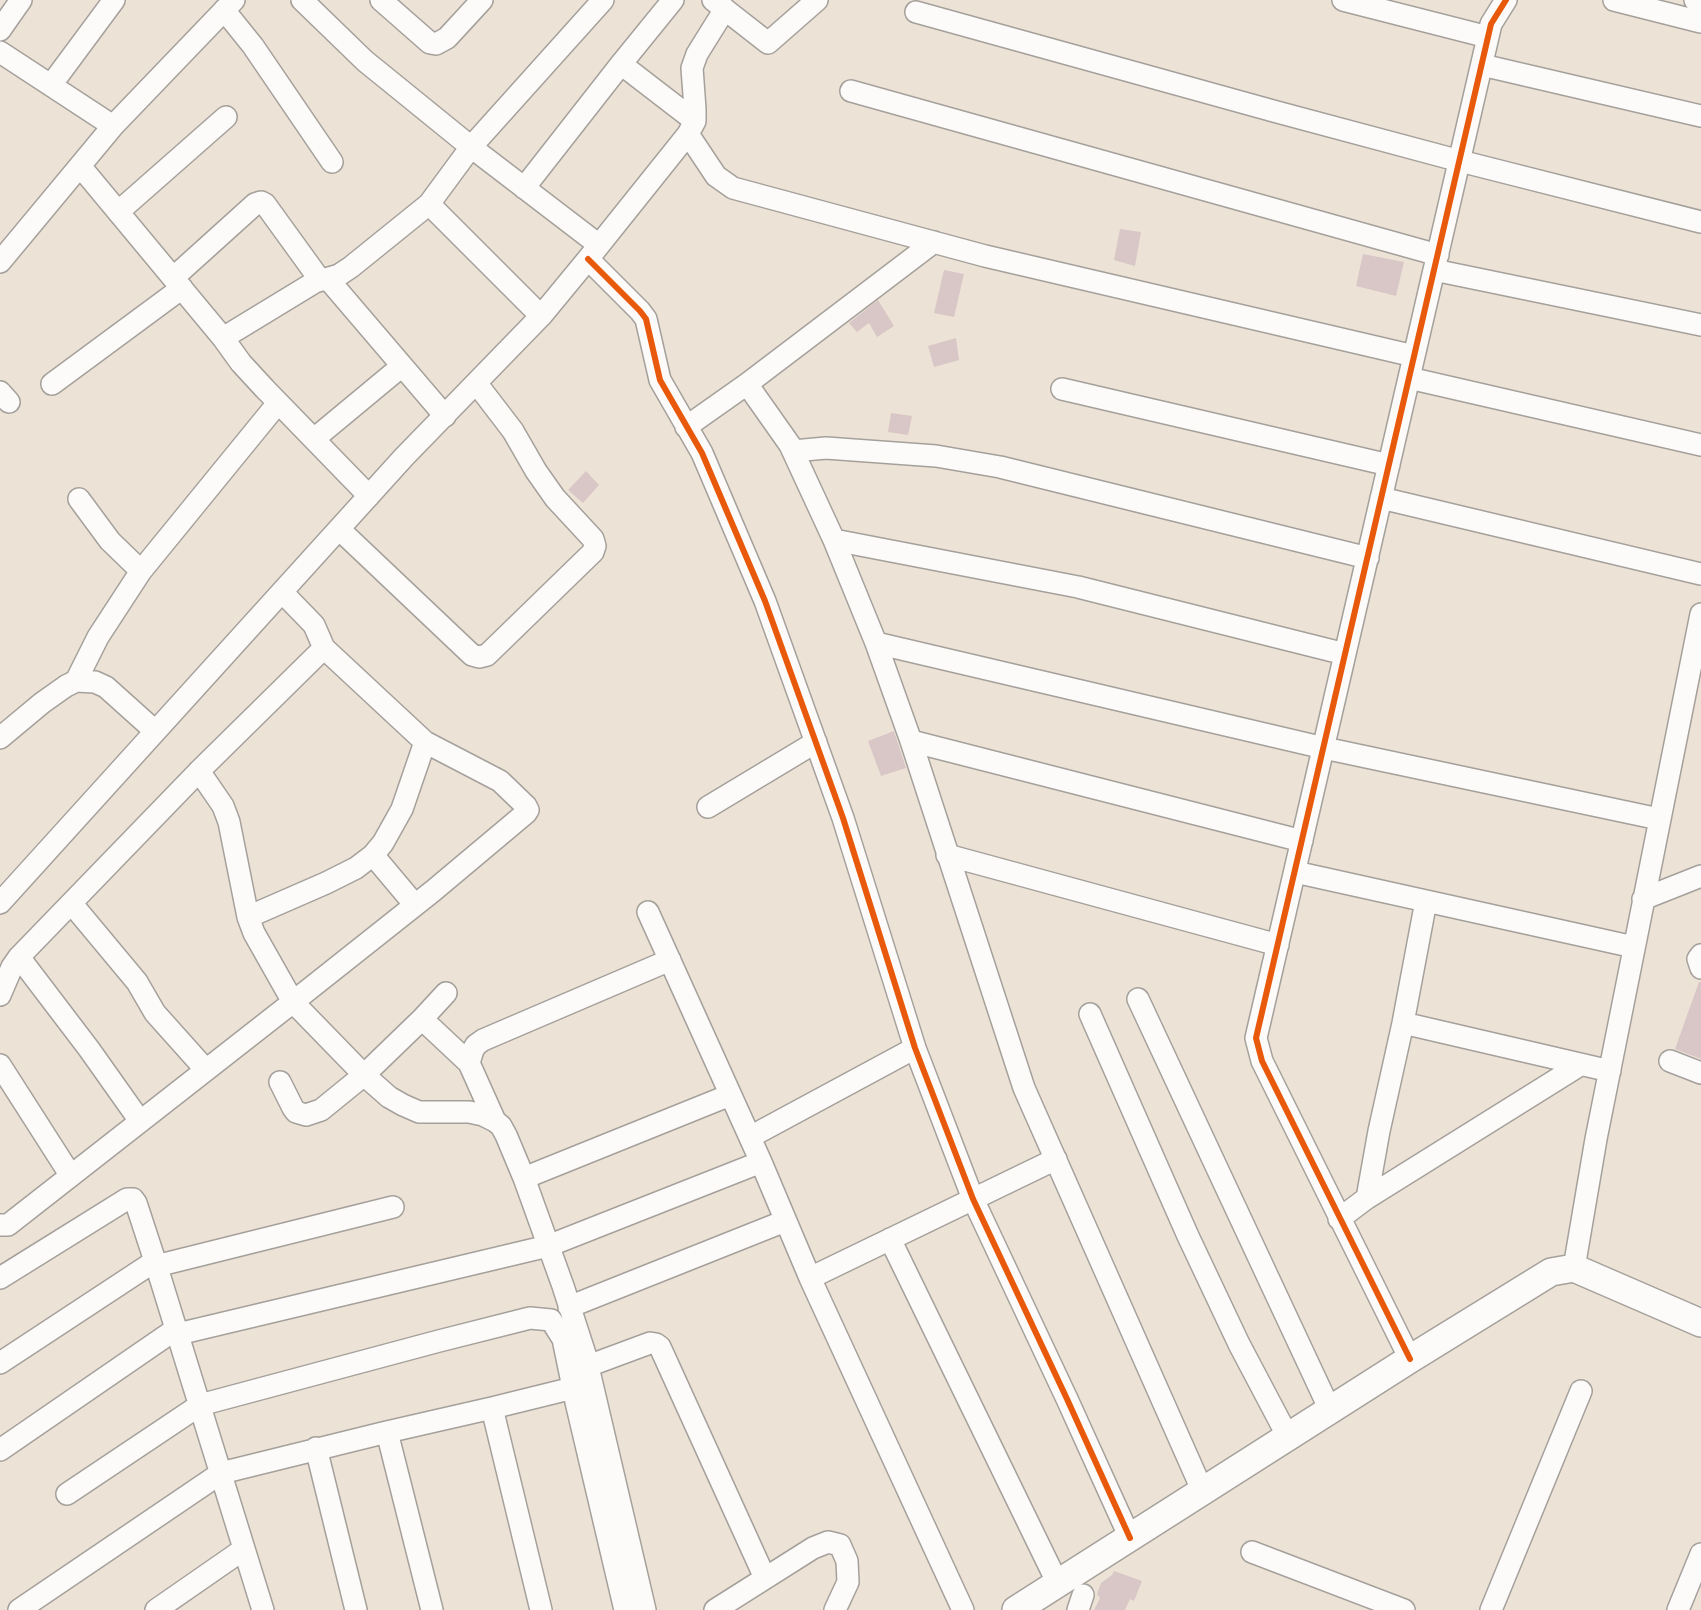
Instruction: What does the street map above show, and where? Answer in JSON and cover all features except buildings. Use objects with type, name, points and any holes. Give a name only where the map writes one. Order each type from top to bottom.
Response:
[{"type":"street","points":[[0,30],[21,0]]},
{"type":"street","points":[[51,85],[114,0]]},
{"type":"street","points":[[302,0],[365,61],[524,188],[593,252],[646,319],[660,380],[702,453],[765,601],[843,818],[915,1048],[973,1199],[1130,1538]]},
{"type":"street","points":[[381,0],[430,43],[436,44],[447,39],[482,0]]},
{"type":"street","points":[[223,338],[315,282],[339,275],[429,204],[471,147],[603,0]]},
{"type":"street","points":[[524,188],[673,0]]},
{"type":"street","points":[[0,903],[369,496],[541,316],[593,252],[691,128],[695,109],[692,68],[719,5],[768,42],[817,0]]},
{"type":"street","points":[[1343,0],[1488,37]]},
{"type":"street","points":[[1410,1359],[1262,1061],[1256,1038],[1491,24],[1506,0]]},
{"type":"street","points":[[1614,0],[1701,22]]},
{"type":"street","points":[[1695,0],[1701,8]]},
{"type":"street","points":[[0,262],[113,126],[229,5],[332,162]]},
{"type":"street","points":[[916,12],[1265,109],[1701,222]]},
{"type":"street","points":[[1,54],[113,126]]},
{"type":"street","points":[[621,64],[691,128],[716,176],[734,188],[985,256],[1414,356]]},
{"type":"street","points":[[1482,65],[1701,116]]},
{"type":"street","points":[[851,91],[1436,262],[1701,325]]},
{"type":"street","points":[[118,212],[226,117]]},
{"type":"street","points":[[80,166],[223,338],[241,363],[369,496]]},
{"type":"street","points":[[52,384],[178,283],[255,204],[261,202],[265,204],[324,280],[444,416]]},
{"type":"street","points":[[429,204],[541,316]]},
{"type":"street","points":[[686,427],[747,384],[934,242]]},
{"type":"street","points":[[314,439],[402,366]]},
{"type":"street","points":[[1409,378],[1701,445]]},
{"type":"street","points":[[339,529],[472,656],[479,657],[487,655],[592,552],[595,546],[592,539],[555,498],[513,431],[477,384]]},
{"type":"street","points":[[747,384],[793,450],[834,540],[876,643],[911,741],[1024,1088],[1203,1492]]},
{"type":"street","points":[[1062,389],[1389,465]]},
{"type":"street","points":[[76,681],[98,637],[141,571],[278,403]]},
{"type":"street","points":[[793,450],[826,448],[936,456],[979,464],[1052,479],[1368,558]]},
{"type":"street","points":[[1381,498],[1701,574]]},
{"type":"street","points":[[79,500],[110,541],[141,571]]},
{"type":"street","points":[[834,540],[1078,587],[1345,654]]},
{"type":"street","points":[[0,1224],[8,1225],[140,1122],[415,905],[528,810],[500,781],[425,742],[324,648],[314,625],[282,592]]},
{"type":"street","points":[[1574,1268],[1643,898],[1701,614]]},
{"type":"street","points":[[876,643],[1324,748],[1659,819]]},
{"type":"street","points":[[0,995],[19,957],[199,771],[324,648]]},
{"type":"street","points":[[1692,659],[1701,680]]},
{"type":"street","points":[[0,738],[42,703],[76,681],[95,682],[106,687],[155,731]]},
{"type":"street","points":[[911,741],[1302,841]]},
{"type":"street","points":[[248,917],[326,883],[356,868],[373,855],[383,843],[402,809],[425,742]]},
{"type":"street","points":[[708,807],[816,742]]},
{"type":"street","points":[[199,771],[223,806],[229,822],[248,917],[254,933],[293,1002],[364,1075],[403,1106],[419,1112],[483,1114],[501,1126],[506,1135],[524,1178],[588,1366],[645,1610]]},
{"type":"street","points":[[373,855],[415,905]]},
{"type":"street","points":[[947,855],[1278,945]]},
{"type":"street","points":[[1295,872],[1634,947]]},
{"type":"street","points":[[1643,898],[1701,876]]},
{"type":"street","points":[[1367,1198],[1426,901]]},
{"type":"street","points":[[72,904],[133,976],[155,1013],[206,1070]]},
{"type":"street","points":[[648,912],[750,1137],[784,1221],[963,1610]]},
{"type":"street","points":[[1701,955],[1698,959],[1701,968]]},
{"type":"street","points":[[19,957],[140,1122]]},
{"type":"street","points":[[470,1063],[473,1050],[483,1040],[670,960]]},
{"type":"street","points":[[280,1082],[292,1108],[301,1115],[321,1110],[364,1075],[446,993]]},
{"type":"street","points":[[1138,999],[1330,1410]]},
{"type":"street","points":[[1090,1014],[1188,1236],[1239,1344],[1288,1437]]},
{"type":"street","points":[[422,1019],[470,1063],[495,1121]]},
{"type":"street","points":[[1403,1023],[1610,1071]]},
{"type":"street","points":[[750,1137],[915,1048]]},
{"type":"street","points":[[1670,1061],[1701,1073]]},
{"type":"street","points":[[0,1065],[71,1176]]},
{"type":"street","points":[[1339,1219],[1367,1198],[1580,1065]]},
{"type":"street","points":[[524,1178],[730,1095]]},
{"type":"street","points":[[810,1278],[1056,1159]]},
{"type":"street","points":[[0,1450],[177,1331],[548,1246],[761,1162]]},
{"type":"street","points":[[0,1278],[130,1198],[133,1199],[156,1263],[264,1610]]},
{"type":"street","points":[[0,1363],[156,1263],[393,1207]]},
{"type":"street","points":[[569,1307],[784,1221]]},
{"type":"street","points":[[890,1239],[1058,1584]]},
{"type":"street","points":[[1016,1610],[1551,1272],[1574,1268],[1701,1323]]},
{"type":"street","points":[[67,1494],[200,1405],[531,1318],[551,1320],[563,1339],[625,1610]]},
{"type":"street","points":[[588,1366],[650,1343],[660,1347],[765,1578]]},
{"type":"street","points":[[19,1610],[221,1473],[573,1388]]},
{"type":"street","points":[[1491,1610],[1581,1391]]},
{"type":"street","points":[[492,1408],[540,1610]]},
{"type":"street","points":[[387,1432],[432,1610]]},
{"type":"street","points":[[316,1449],[356,1610]]},
{"type":"street","points":[[715,1610],[813,1548],[828,1542],[840,1545],[847,1561],[848,1582],[835,1610]]},
{"type":"street","points":[[156,1610],[244,1549]]},
{"type":"street","points":[[1252,1552],[1404,1610]]},
{"type":"street","points":[[1678,1610],[1701,1554]]},
{"type":"cycle path","points":[[1410,1359],[1262,1061],[1256,1038],[1491,24],[1506,0]]},
{"type":"cycle path","points":[[588,259],[646,319],[660,380],[702,453],[765,601],[843,818],[915,1048],[973,1199],[1130,1538]]}]
